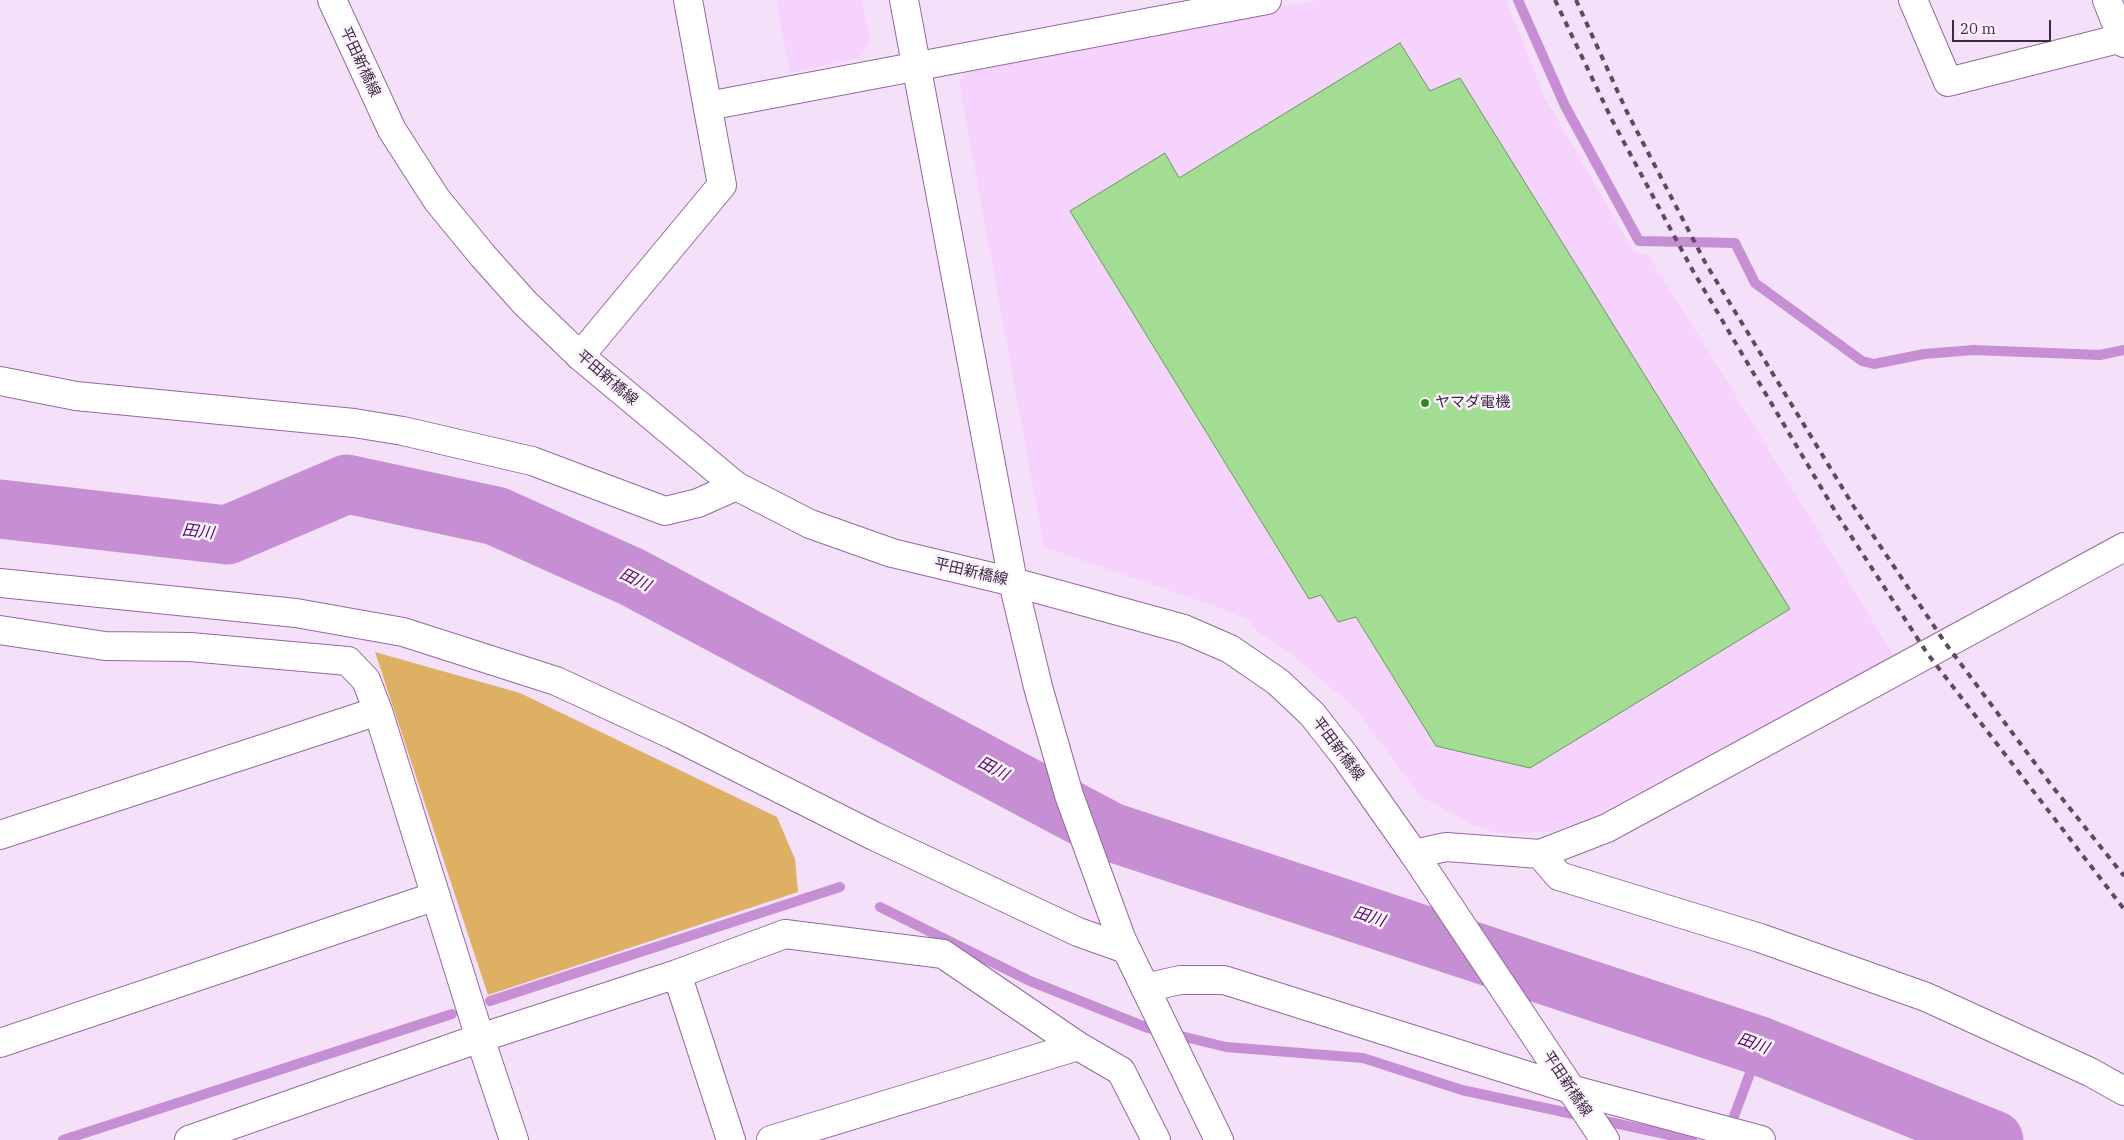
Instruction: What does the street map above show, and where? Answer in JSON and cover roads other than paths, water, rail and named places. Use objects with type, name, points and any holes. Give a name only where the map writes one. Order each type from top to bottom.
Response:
[{"type":"street","name":"平田新橋線","points":[[332,0],[392,130],[437,200],[483,256],[525,303],[580,356],[736,486],[810,524],[892,553],[1014,582],[1184,629],[1230,649],[1278,682],[1312,714],[1345,756],[1414,854],[1605,1140]]},
{"type":"street","points":[[580,356],[722,185],[688,0]]},
{"type":"street","points":[[904,0],[1014,582],[1038,687],[1069,795],[1124,944],[1219,1140]]},
{"type":"street","points":[[708,106],[1267,0]]},
{"type":"street","points":[[1912,0],[1948,82],[2123,41],[2107,0]]},
{"type":"street","points":[[0,382],[76,396],[354,423],[403,431],[532,461],[665,511],[698,503],[736,486]]},
{"type":"street","points":[[1414,854],[1446,847],[1540,854],[1607,828],[2124,547]]},
{"type":"street","points":[[0,583],[296,614],[393,630],[556,681],[673,735],[874,836],[1069,928],[1124,944]]},
{"type":"street","points":[[0,630],[105,646],[190,647],[348,661],[366,680],[378,711],[480,1038],[514,1140]]},
{"type":"street","points":[[0,835],[378,711]]},
{"type":"street","points":[[1540,854],[1559,876],[1760,938],[1926,997],[2090,1072],[2124,1091]]},
{"type":"street","points":[[0,1043],[436,896]]},
{"type":"street","points":[[189,1140],[480,1038],[677,974],[786,934],[943,954],[1078,1046],[1121,1071],[1156,1140]]},
{"type":"street","points":[[677,974],[731,1140]]},
{"type":"street","points":[[1145,988],[1180,980],[1224,980],[1570,1088],[1761,1140]]},
{"type":"street","points":[[771,1140],[1078,1046]]},
{"type":"waterway","points":[[1518,0],[1565,106],[1639,241],[1735,243],[1755,283],[1862,361],[1874,364],[1924,354],[1974,350],[2100,355],[2124,350]]},
{"type":"waterway","name":"田川","points":[[0,509],[227,535],[347,484],[496,516],[632,577],[1111,832],[1760,1046],[1994,1140]]},
{"type":"waterway","points":[[490,1001],[840,887]]},
{"type":"waterway","points":[[880,907],[1030,981],[1148,1028],[1226,1047],[1363,1058],[1462,1090],[1582,1116]]},
{"type":"waterway","points":[[63,1140],[452,1014]]},
{"type":"waterway","points":[[1729,1130],[1760,1046]]},
{"type":"waterway","points":[[1596,1119],[1692,1140]]},
{"type":"railway","points":[[1555,0],[1612,120],[1693,271],[1838,516],[1927,653],[2124,909]]},
{"type":"railway","points":[[1576,0],[1627,112],[1706,264],[1854,507],[1946,644],[2052,786],[2124,876]]},
{"type":"place","name":"ヤマダ電機","points":[[1425,403]]}]
